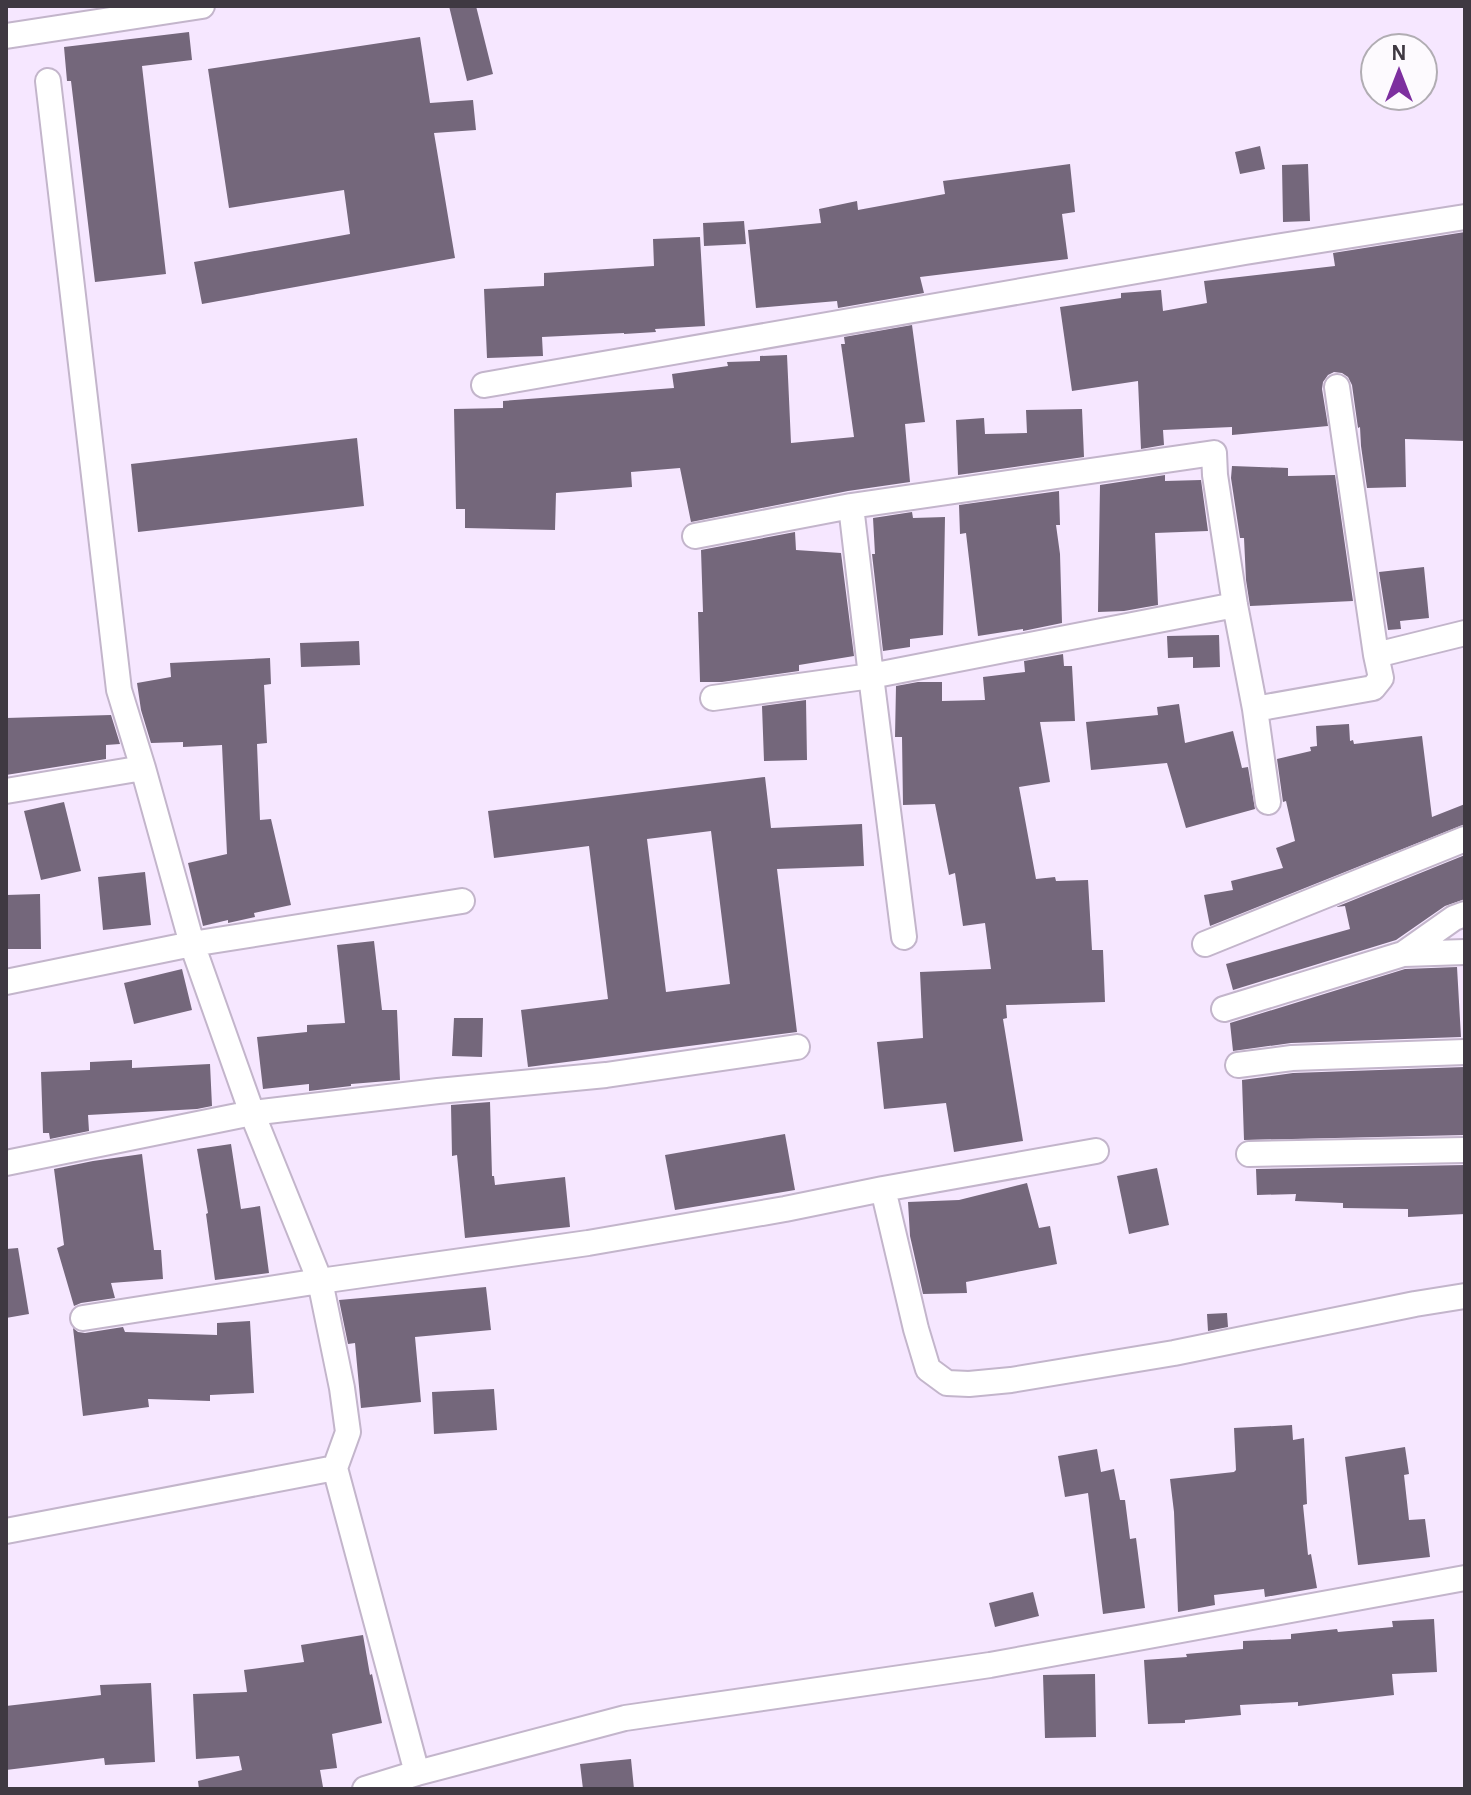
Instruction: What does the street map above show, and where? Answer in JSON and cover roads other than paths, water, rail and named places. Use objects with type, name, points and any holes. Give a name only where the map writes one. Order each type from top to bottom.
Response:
[{"type":"street","points":[[6,36],[202,6]]},
{"type":"street","points":[[48,81],[119,690],[192,944],[252,1113],[320,1281],[348,1432],[335,1468],[417,1773]]},
{"type":"street","points":[[484,385],[1245,252],[1465,217]]},
{"type":"street","points":[[1255,709],[1373,688],[1381,678],[1337,387]]},
{"type":"street","points":[[695,536],[851,506],[1214,453],[1235,605],[1255,709],[1268,802]]},
{"type":"street","points":[[851,506],[904,937]]},
{"type":"street","points":[[713,698],[871,676],[1235,605]]},
{"type":"street","points":[[1376,655],[1465,633]]},
{"type":"street","points":[[6,791],[143,768]]},
{"type":"street","points":[[1205,944],[1465,839]]},
{"type":"street","points":[[6,982],[192,944],[462,901]]},
{"type":"street","points":[[1403,954],[1454,918],[1465,914]]},
{"type":"street","points":[[1224,1009],[1403,954],[1465,952]]},
{"type":"street","points":[[6,1163],[252,1113],[606,1075],[797,1047]]},
{"type":"street","points":[[1238,1065],[1292,1058],[1465,1052]]},
{"type":"street","points":[[1249,1154],[1465,1150]]},
{"type":"street","points":[[83,1318],[588,1243],[1096,1151]]},
{"type":"street","points":[[883,1189],[928,1369],[947,1383],[1011,1380],[1174,1353],[1465,1296]]},
{"type":"street","points":[[6,1531],[335,1468]]},
{"type":"street","points":[[365,1789],[625,1718],[990,1665],[1465,1578]]}]
